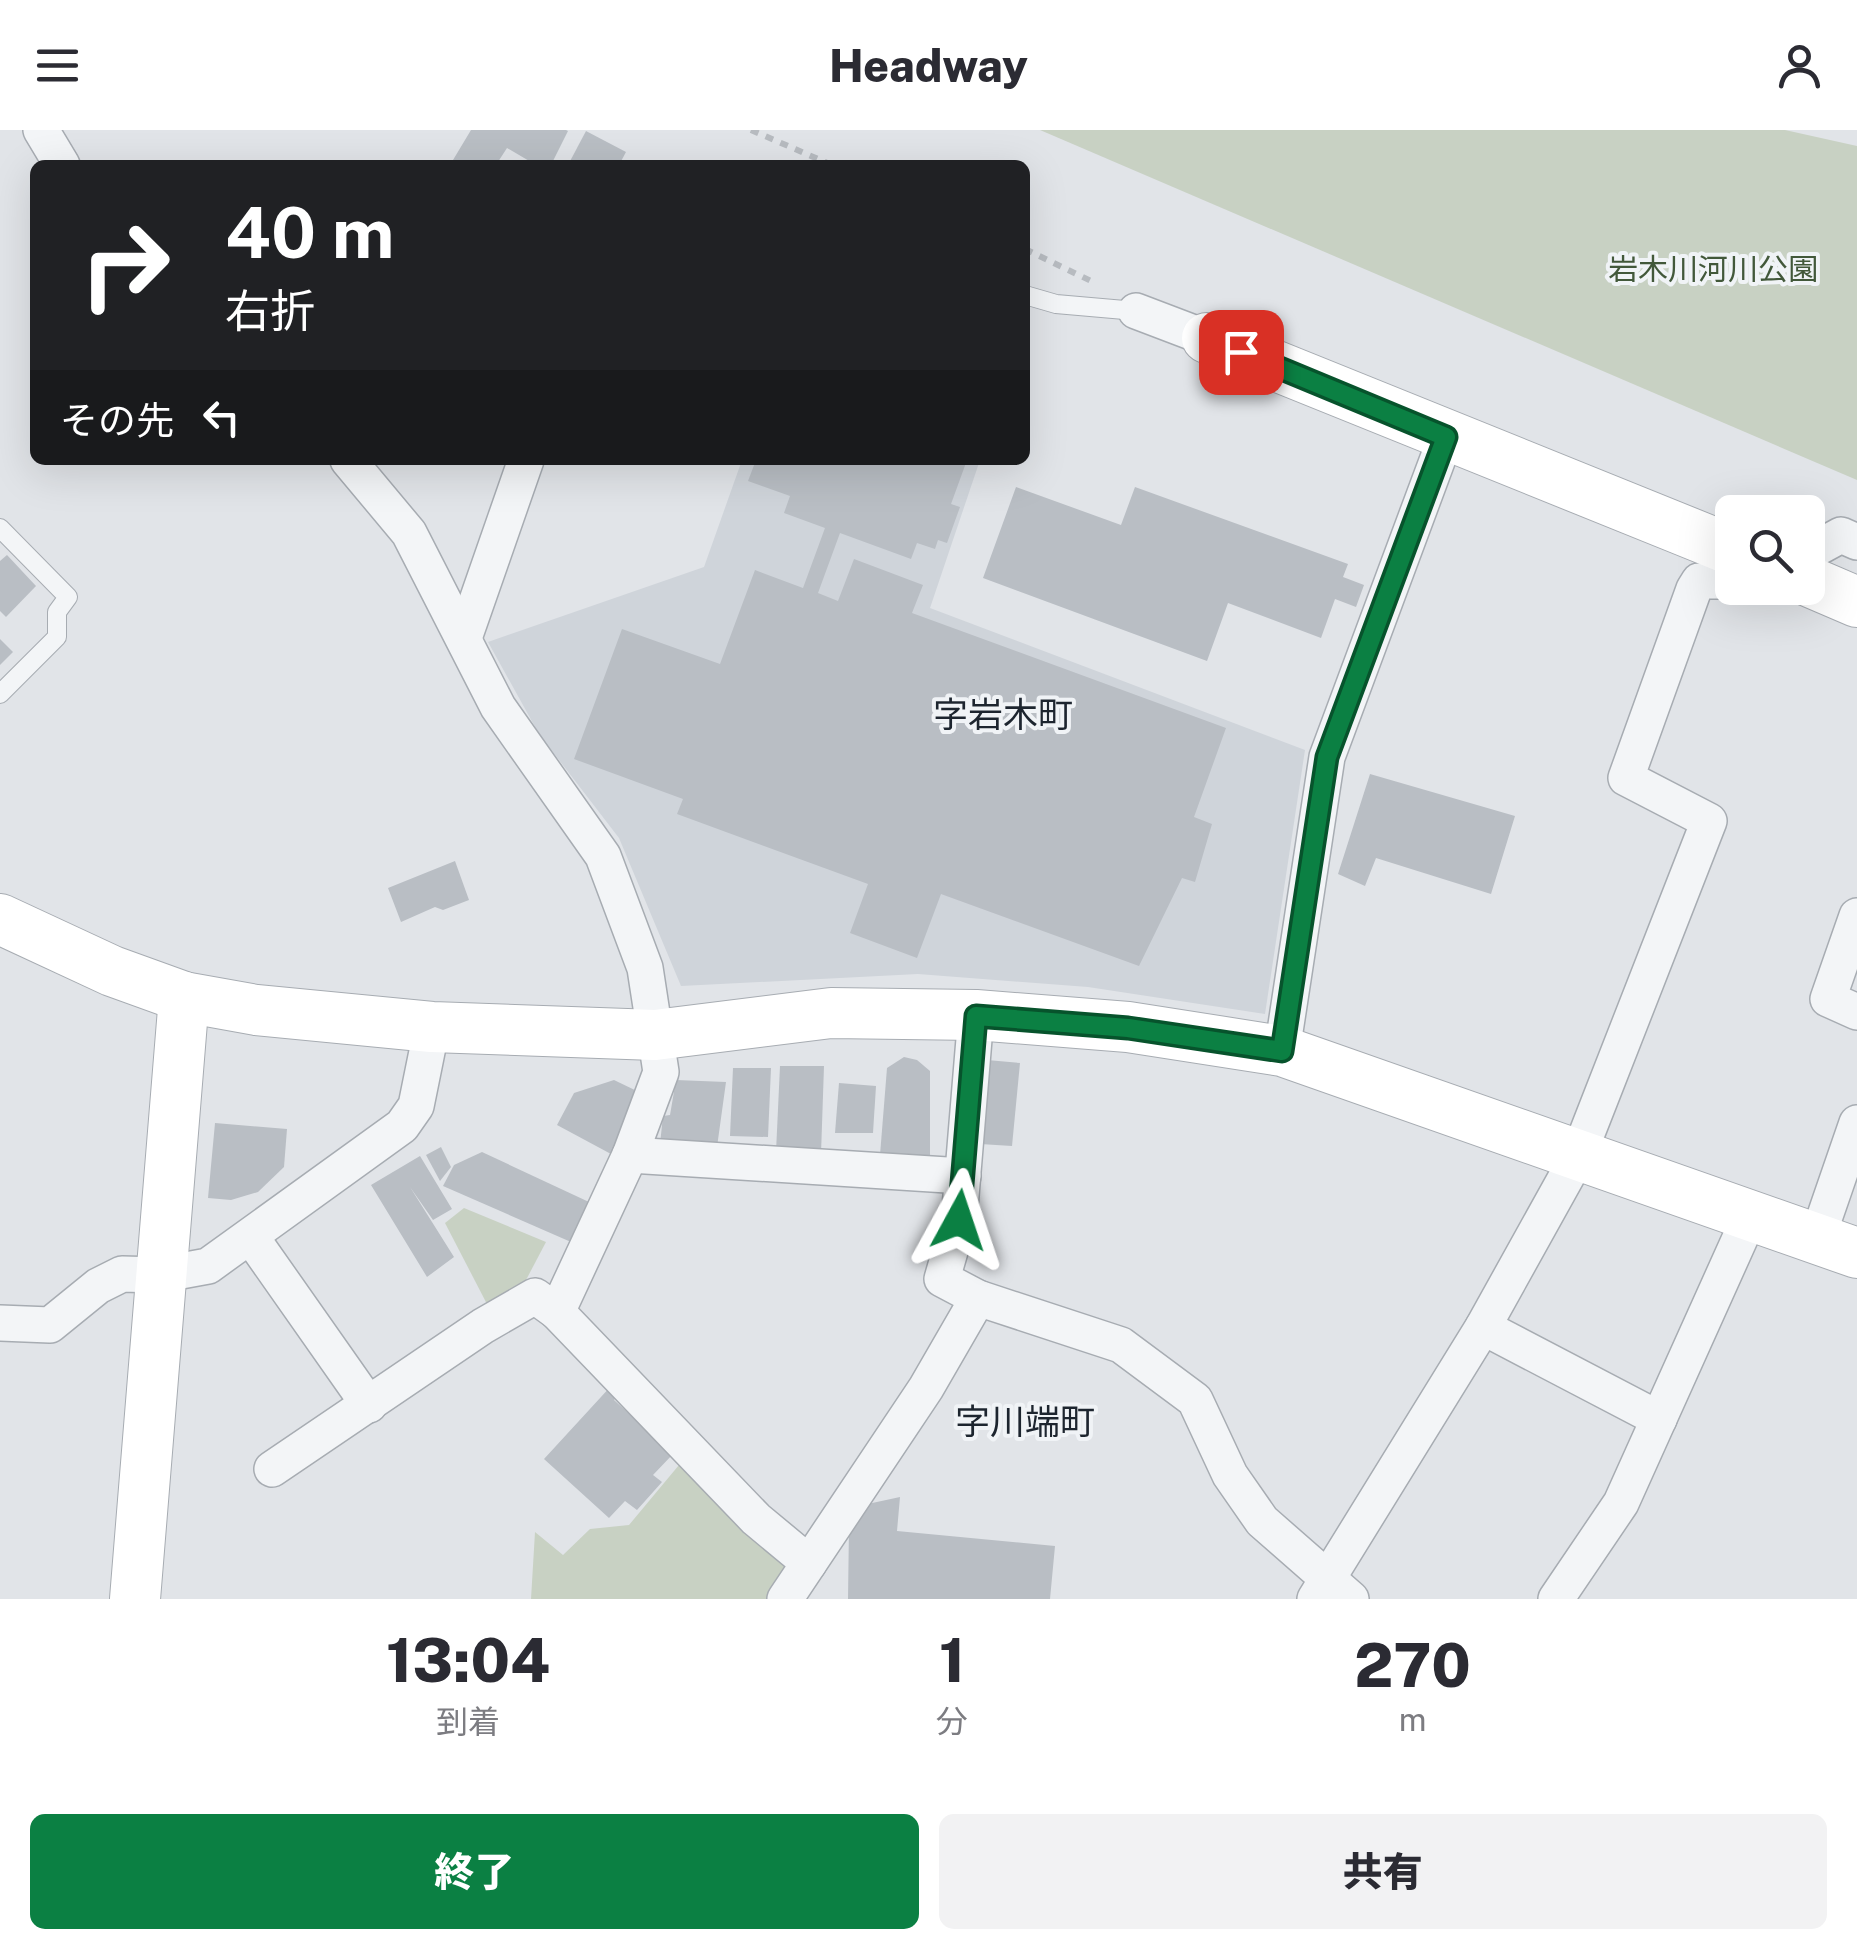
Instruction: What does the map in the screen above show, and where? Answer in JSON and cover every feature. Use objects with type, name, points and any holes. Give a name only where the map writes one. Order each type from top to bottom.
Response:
[{"type":"street","points":[[40,130],[59,160]]},
{"type":"street","points":[[1136,311],[1715,543]]},
{"type":"street","points":[[1282,1051],[1327,757],[1446,437]]},
{"type":"street","points":[[352,465],[409,534],[498,707],[603,856],[644,968],[660,1072],[630,1155],[557,1312]]},
{"type":"street","points":[[464,638],[524,465]]},
{"type":"street","points":[[1825,543],[1842,534],[1857,542]]},
{"type":"street","points":[[976,1016],[959,1220],[942,1279],[978,1298],[1120,1344],[1195,1400],[1230,1475],[1262,1521],[1331,1591],[1578,1156],[1708,821],[1626,778],[1694,589],[1700,581],[1715,581]]},
{"type":"street","points":[[1825,588],[1857,602]]},
{"type":"street","points":[[1857,916],[1828,999],[1857,1012]]},
{"type":"street","points":[[0,919],[112,971],[184,996],[256,1010],[432,1027],[655,1036],[832,1012],[976,1016],[1128,1028],[1282,1051],[1837,1246],[1857,1123]]},
{"type":"street","points":[[135,1599],[184,996]]},
{"type":"street","points":[[0,1323],[50,1325],[98,1286],[122,1274],[159,1275],[208,1266],[251,1238],[319,1182],[402,1126],[416,1106],[432,1027]]},
{"type":"street","points":[[630,1155],[963,1176]]},
{"type":"street","points":[[1556,1599],[1622,1503],[1751,1214]]},
{"type":"street","points":[[251,1238],[369,1404]]},
{"type":"street","points":[[272,1469],[536,1296],[557,1312],[756,1519],[810,1562]]},
{"type":"street","points":[[786,1599],[926,1388],[978,1298]]},
{"type":"street","points":[[1484,1327],[1658,1419]]},
{"type":"lane","points":[[1030,296],[1056,304],[1136,311]]},
{"type":"lane","points":[[0,528],[68,597],[57,612],[57,637],[0,694]]},
{"type":"path","points":[[751,130],[820,160]]},
{"type":"shaded area","points":[[740,465],[978,465],[930,608],[1305,750],[1265,1014],[1088,987],[918,974],[681,986],[619,838],[539,734],[488,642],[704,567]]},
{"type":"green space","name":"岩木川河川公園","points":[[1040,130],[1785,130],[1857,146],[1857,480]]},
{"type":"green space","points":[[464,1208],[546,1242],[526,1280],[488,1306],[445,1223]]},
{"type":"green space","points":[[679,1465],[791,1563],[769,1599],[531,1599],[535,1532],[563,1555],[590,1529],[629,1525]]},
{"type":"building","points":[[471,130],[568,131],[554,160],[527,160],[507,148],[499,160],[453,160]]},
{"type":"building","points":[[586,131],[626,152],[622,160],[571,160]]},
{"type":"building","points":[[754,465],[965,465],[951,504],[960,507],[947,543],[938,540],[935,549],[917,543],[911,559],[840,533],[818,593],[838,601],[854,559],[923,585],[912,613],[1226,728],[1194,817],[1212,824],[1195,882],[1182,878],[1139,966],[941,894],[917,958],[850,933],[868,884],[677,814],[683,799],[574,759],[622,629],[720,664],[755,570],[803,588],[825,528],[784,513],[790,496],[748,481]]},
{"type":"building","points":[[1016,487],[1121,525],[1135,487],[1348,564],[1343,577],[1364,585],[1356,607],[1335,599],[1321,638],[1228,603],[1207,661],[983,578]]},
{"type":"building","points":[[7,555],[36,586],[6,617],[0,611],[0,561]]},
{"type":"building","points":[[0,639],[13,652],[0,665]]},
{"type":"building","points":[[1370,774],[1515,816],[1491,894],[1376,858],[1365,886],[1338,874]]},
{"type":"building","points":[[455,861],[469,900],[443,910],[435,907],[401,922],[388,888]]},
{"type":"building","points":[[904,1057],[917,1060],[930,1071],[930,1158],[880,1155],[887,1068]]},
{"type":"building","points":[[987,1060],[1020,1063],[1012,1146],[980,1144]]},
{"type":"building","points":[[780,1066],[824,1066],[821,1154],[776,1152]]},
{"type":"building","points":[[733,1068],[771,1068],[768,1137],[730,1136]]},
{"type":"building","points":[[614,1080],[641,1093],[611,1154],[557,1125],[574,1093]]},
{"type":"building","points":[[676,1080],[726,1082],[717,1147],[660,1144],[663,1116],[670,1115]]},
{"type":"building","points":[[839,1083],[876,1086],[873,1133],[835,1133]]},
{"type":"building","points":[[215,1123],[287,1129],[284,1167],[258,1192],[231,1200],[208,1198]]},
{"type":"building","points":[[441,1147],[451,1167],[440,1181],[426,1155]]},
{"type":"building","points":[[482,1152],[589,1202],[571,1242],[443,1186],[454,1165]]},
{"type":"building","points":[[420,1156],[452,1209],[433,1220],[410,1187],[454,1257],[427,1277],[371,1185]]},
{"type":"building","points":[[612,1385],[620,1391],[614,1400],[673,1454],[653,1475],[662,1482],[637,1510],[625,1501],[609,1518],[544,1459]]},
{"type":"building","points":[[900,1497],[897,1531],[1055,1546],[1050,1599],[848,1599],[849,1526],[863,1505]]},
{"type":"district","name":"字岩木町","points":[[1003,715]]},
{"type":"district","name":"字川端町","points":[[1025,1422]]},
{"type":"route","points":[[959,1220],[976,1016],[1128,1028],[1282,1051],[1327,757],[1446,437],[1241,352]]}]
